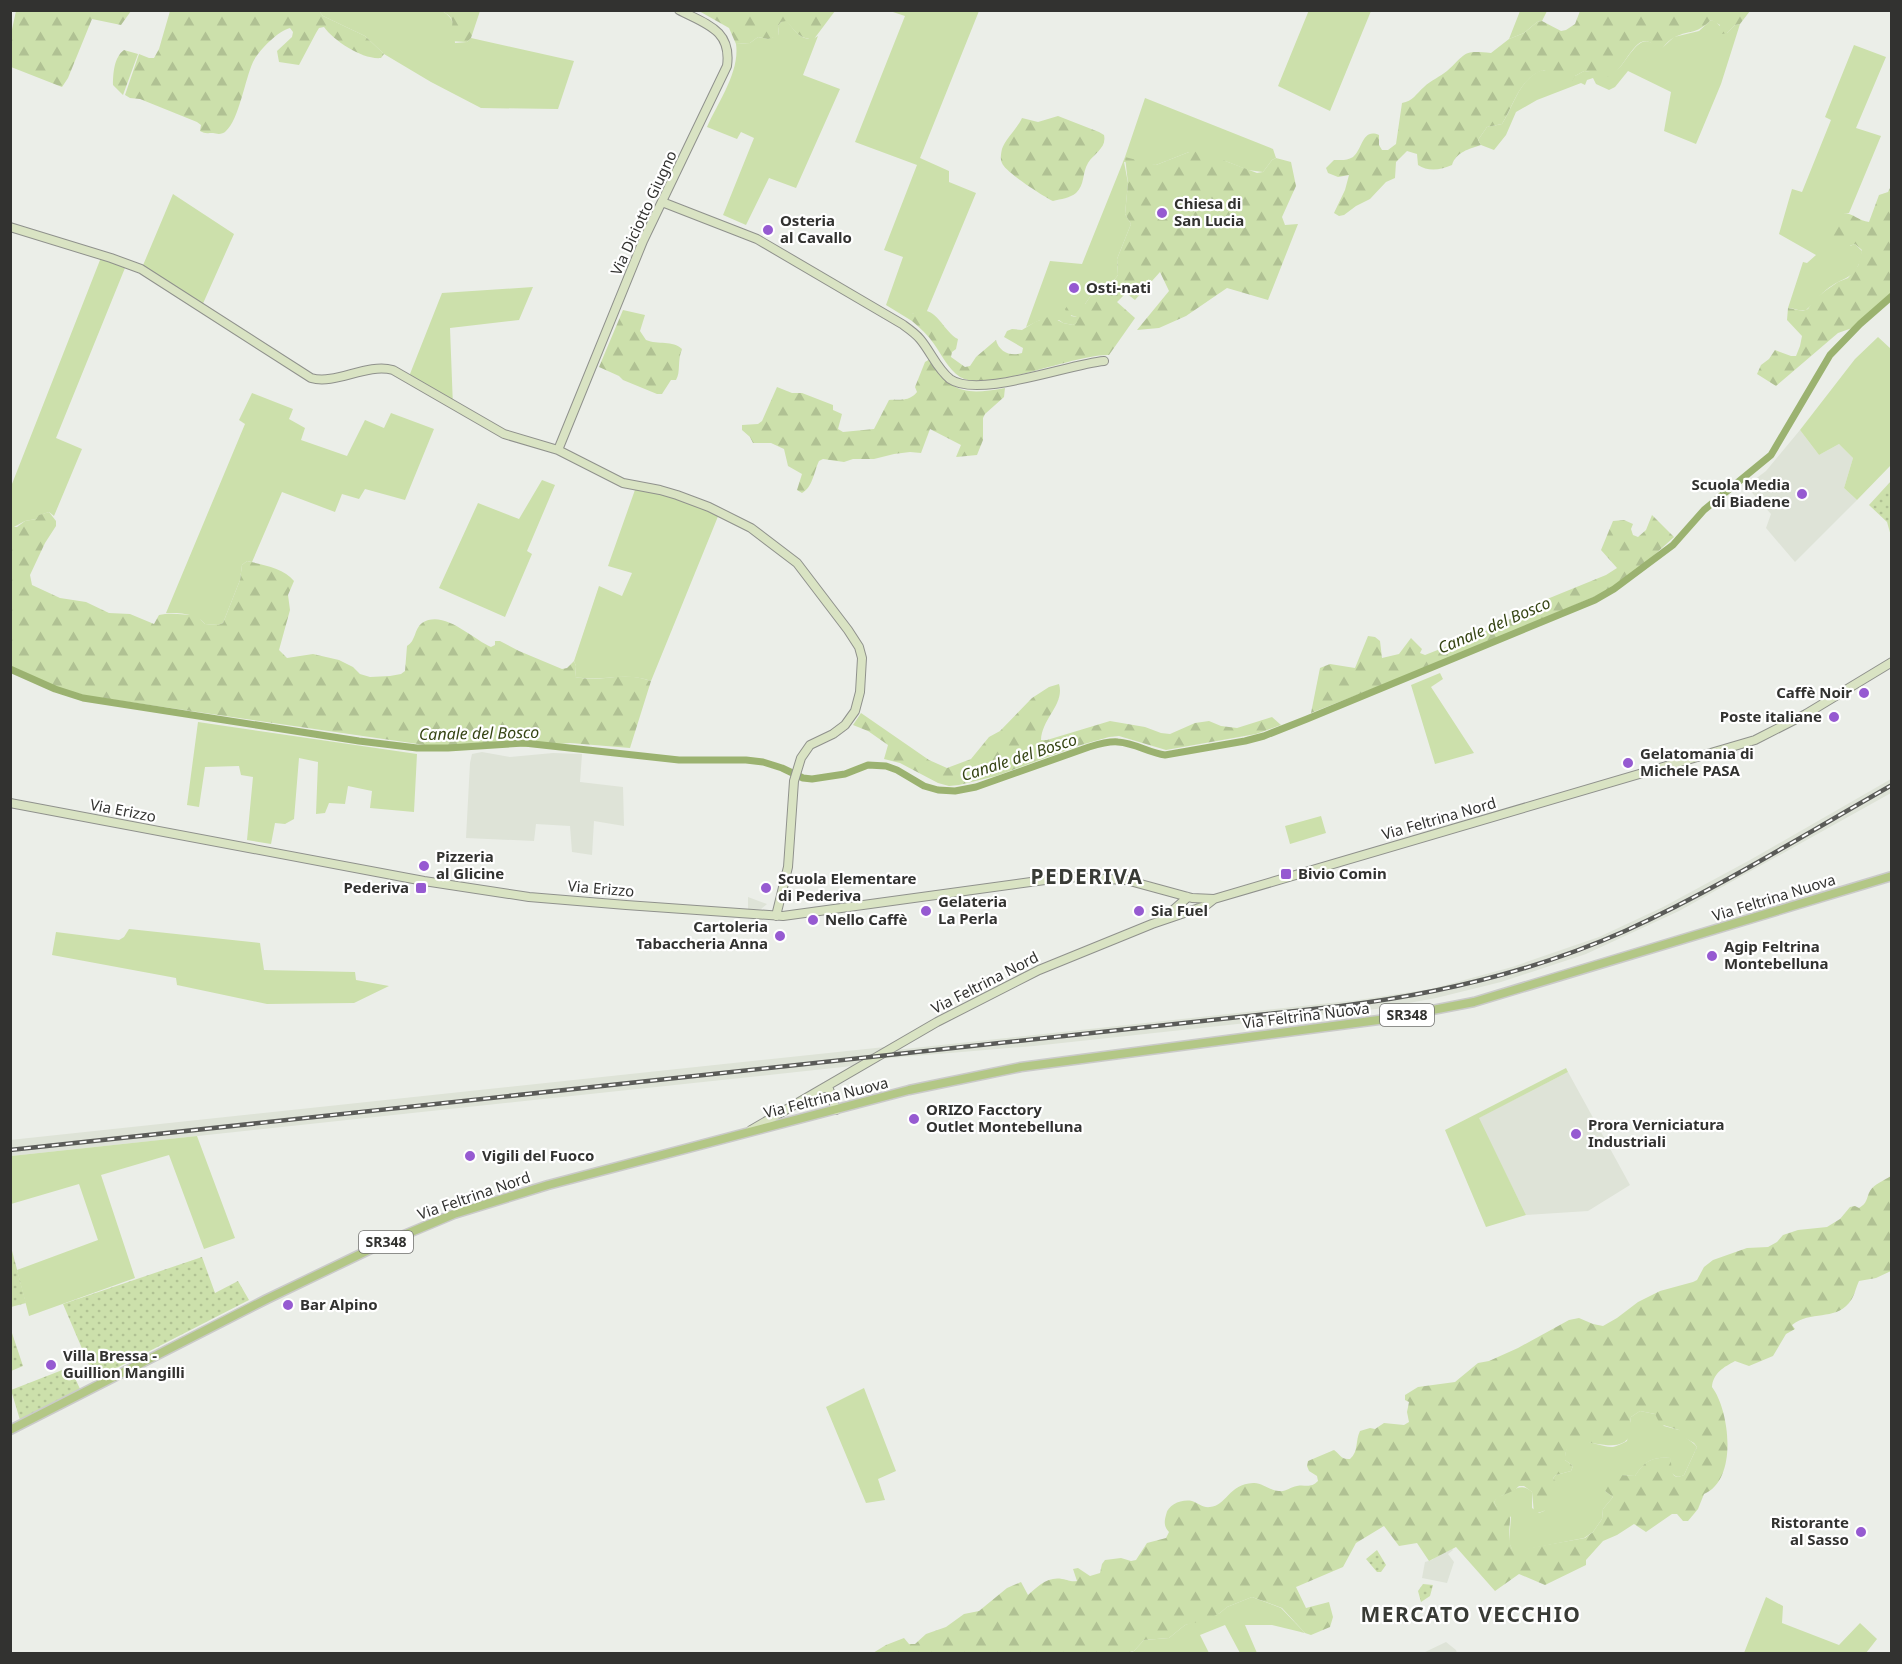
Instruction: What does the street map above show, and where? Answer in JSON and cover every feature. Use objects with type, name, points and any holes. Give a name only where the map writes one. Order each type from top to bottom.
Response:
[{"type":"main road","name":"Via Diciotto Giugno","points":[[558,450],[643,241],[724,74],[729,54],[727,44],[717,32],[679,10]]},
{"type":"main road","points":[[662,202],[757,239],[902,324],[920,339],[941,371],[954,382],[964,385],[982,385],[1104,361]]},
{"type":"main road","points":[[10,227],[141,269],[311,378],[321,380],[372,369],[393,370],[504,434],[558,450],[623,483],[660,490],[709,507],[751,528],[797,563],[837,615],[861,653],[862,666],[855,711],[845,725],[805,750],[796,773],[788,867],[776,916]]},
{"type":"main road","name":"Via Feltrina Nord","points":[[10,1430],[267,1299],[373,1248],[454,1214],[548,1185],[748,1132],[938,1022],[1039,970],[1161,921],[1205,906],[1214,899],[1755,740],[1806,714],[1892,662]]},
{"type":"main road","name":"Via Erizzo","points":[[10,803],[483,891],[626,905],[776,916],[1067,877],[1126,880],[1190,898],[1214,899]]},
{"type":"main road","name":"Via Feltrina Nuova","points":[[748,1132],[929,1086],[1021,1067],[1386,1019],[1474,1002],[1892,876]]},
{"type":"main road","points":[[1155,888],[1169,895],[1171,912]]},
{"type":"main road","points":[[1188,912],[1190,898]]},
{"type":"main road","name":"Via Feltrina Nord","points":[[1161,921],[1190,898]]},
{"type":"main road","points":[[828,1086],[837,1110]]},
{"type":"shaded area","name":"Scuola Media di Biadene","points":[[1800,430],[1819,455],[1839,444],[1853,458],[1844,488],[1857,500],[1795,562],[1766,528],[1771,514],[1746,486],[1766,471]]},
{"type":"shaded area","points":[[482,752],[510,757],[553,753],[582,754],[580,782],[623,787],[624,826],[594,821],[592,855],[572,852],[570,826],[536,824],[534,841],[466,838],[470,763],[472,754]]},
{"type":"shaded area","points":[[1891,779],[1891,793],[1679,911],[1586,954],[1501,982],[1436,998],[1376,1009],[1034,1046],[878,1059],[895,1050],[1358,1000],[1431,989],[1512,967],[1599,937],[1663,907]]},
{"type":"shaded area","points":[[748,897],[767,904],[761,909],[748,910]]},
{"type":"shaded area","points":[[885,1047],[852,1066],[11,1156],[10,1140]]},
{"type":"shaded area","points":[[1568,1072],[1630,1185],[1588,1211],[1526,1215],[1478,1118]]},
{"type":"shaded area","points":[[1450,1546],[1453,1550],[1448,1554],[1454,1562],[1447,1583],[1422,1578],[1425,1562],[1432,1560]]},
{"type":"shaded area","points":[[1446,1642],[1457,1653],[1423,1653]]},
{"type":"green space","points":[[16,10],[131,11],[121,25],[92,19],[68,78],[62,87],[11,67],[11,34]]},
{"type":"green space","points":[[1309,10],[1371,11],[1330,111],[1278,86]]},
{"type":"green space","points":[[170,11],[319,11],[323,16],[365,36],[384,54],[381,58],[374,58],[358,53],[324,27],[319,28],[299,65],[279,62],[277,51],[292,37],[293,32],[290,28],[285,30],[269,42],[253,62],[231,126],[221,134],[205,133],[200,131],[201,125],[197,122],[125,95],[139,54],[154,58],[159,49]]},
{"type":"green space","points":[[319,11],[442,11],[452,21],[455,43],[467,42],[471,38],[574,61],[558,109],[481,108],[384,54],[365,36],[323,16]]},
{"type":"green space","points":[[442,11],[480,11],[471,38],[467,42],[450,41],[452,21]]},
{"type":"green space","points":[[699,11],[835,11],[814,39],[804,38],[786,21],[781,22],[778,26],[779,36],[768,39],[758,37],[750,43],[736,44],[729,28]]},
{"type":"green space","points":[[890,11],[979,11],[920,158],[949,171],[949,182],[976,193],[927,311],[912,314],[912,321],[886,305],[903,257],[884,250],[917,165],[855,142],[905,16]]},
{"type":"green space","points":[[1520,11],[1547,11],[1542,21],[1537,22],[1524,33],[1509,39]]},
{"type":"green space","points":[[1580,11],[1750,11],[1740,24],[1735,25],[1727,33],[1722,34],[1719,30],[1720,25],[1711,20],[1696,30],[1671,39],[1652,63],[1645,64],[1652,44],[1646,41],[1640,43],[1613,75],[1607,77],[1584,71],[1575,76],[1572,81],[1543,70],[1535,74],[1523,86],[1502,124],[1487,127],[1478,140],[1481,145],[1460,154],[1452,165],[1439,169],[1426,169],[1418,165],[1417,154],[1407,151],[1396,162],[1395,178],[1386,182],[1370,199],[1344,215],[1339,216],[1334,213],[1349,175],[1338,177],[1328,173],[1326,168],[1334,160],[1346,160],[1353,157],[1369,134],[1379,135],[1379,145],[1382,150],[1388,150],[1396,144],[1402,103],[1412,99],[1466,54],[1491,53],[1509,39],[1524,33],[1537,22],[1542,21],[1561,31],[1566,30],[1575,24]]},
{"type":"green space","points":[[786,20],[804,38],[813,39],[818,36],[803,75],[840,89],[796,188],[769,178],[746,225],[723,215],[754,138],[741,132],[737,139],[707,127],[735,65],[736,44],[750,43],[758,37],[768,39],[779,35],[778,26]]},
{"type":"green space","points":[[1711,20],[1727,33],[1735,25],[1740,24],[1721,84],[1696,144],[1664,131],[1671,92],[1628,71],[1615,87],[1609,90],[1596,84],[1593,78],[1587,80],[1585,85],[1581,83],[1537,100],[1516,112],[1506,135],[1494,150],[1481,145],[1478,140],[1487,127],[1502,124],[1522,86],[1534,74],[1542,70],[1575,76],[1584,71],[1612,73],[1638,45],[1648,41],[1653,44],[1646,63],[1674,37],[1699,31]]},
{"type":"green space","points":[[1854,45],[1886,57],[1856,128],[1881,136],[1849,213],[1843,213],[1850,246],[1855,244],[1862,251],[1860,261],[1854,273],[1826,290],[1806,310],[1788,308],[1803,262],[1807,263],[1816,255],[1779,234],[1792,189],[1802,192],[1831,120],[1825,117]]},
{"type":"green space","points":[[124,50],[138,54],[123,95],[113,85],[113,81],[116,61]]},
{"type":"green space","points":[[1145,98],[1273,149],[1276,158],[1263,172],[1248,170],[1228,162],[1189,152],[1156,165],[1124,162],[1128,183],[1125,214],[1131,224],[1117,259],[1118,275],[1108,288],[1097,287],[1085,304],[1069,304],[1071,316],[1077,317],[1078,322],[1073,325],[1059,320],[1040,320],[1026,327],[1050,261],[1082,264],[1125,157]]},
{"type":"green space","points":[[1058,116],[1099,132],[1104,135],[1104,143],[1088,163],[1079,190],[1071,196],[1053,201],[1004,167],[1001,156],[1004,145],[1022,118],[1038,122]]},
{"type":"green space","points":[[1199,151],[1257,173],[1263,172],[1276,158],[1291,162],[1296,186],[1282,217],[1285,225],[1298,224],[1268,300],[1227,288],[1186,316],[1159,328],[1137,330],[1169,291],[1160,272],[1135,300],[1126,293],[1117,302],[1135,318],[1109,355],[1094,356],[990,380],[973,381],[956,374],[929,338],[912,321],[912,314],[920,311],[927,311],[938,318],[958,339],[951,357],[965,367],[970,366],[976,357],[996,340],[1000,348],[1006,352],[1022,353],[1023,348],[1004,337],[1007,331],[1012,329],[1022,330],[1050,316],[1073,325],[1077,322],[1077,317],[1067,314],[1065,309],[1069,304],[1085,304],[1097,287],[1108,288],[1118,275],[1117,259],[1131,224],[1125,214],[1128,183],[1125,157],[1156,165],[1189,152]]},
{"type":"green space","points":[[1891,186],[1891,297],[1886,304],[1876,308],[1855,327],[1838,333],[1776,386],[1757,374],[1761,365],[1775,350],[1796,356],[1802,336],[1787,320],[1788,308],[1803,311],[1808,309],[1813,301],[1838,282],[1848,278],[1858,266],[1862,250],[1855,244],[1844,248],[1838,247],[1835,241],[1833,229],[1839,218],[1843,213],[1847,213],[1869,222],[1879,195],[1888,192]]},
{"type":"green space","points":[[173,194],[234,234],[201,308],[141,270]]},
{"type":"green space","points":[[102,255],[127,263],[56,438],[82,449],[54,516],[49,512],[12,528],[10,489]]},
{"type":"green space","points":[[533,287],[519,320],[450,328],[453,407],[408,379],[442,293]]},
{"type":"green space","points":[[623,310],[645,315],[640,331],[646,340],[674,344],[682,349],[676,380],[671,380],[662,394],[623,380],[599,367]]},
{"type":"green space","points":[[1878,337],[1891,349],[1891,465],[1857,500],[1844,488],[1853,458],[1839,444],[1819,455],[1800,430],[1855,359]]},
{"type":"green space","points":[[930,359],[946,379],[961,389],[980,391],[1005,388],[1004,397],[983,418],[983,440],[977,455],[956,457],[961,445],[930,429],[921,453],[910,452],[844,462],[823,459],[819,461],[811,483],[802,493],[797,490],[802,474],[788,466],[784,449],[771,443],[753,443],[742,430],[742,425],[758,424],[762,421],[777,387],[792,393],[802,393],[833,405],[833,410],[842,414],[838,429],[843,432],[874,429],[889,400],[908,399],[917,392],[915,387],[925,362]]},
{"type":"green space","points":[[252,393],[293,409],[289,419],[305,428],[301,440],[347,456],[365,420],[384,428],[391,413],[434,429],[405,500],[365,489],[359,499],[342,494],[335,512],[282,492],[252,562],[247,561],[242,565],[240,580],[223,623],[205,624],[192,616],[166,613],[245,424],[239,420]]},
{"type":"green space","points":[[542,480],[555,485],[527,551],[532,554],[505,617],[439,588],[478,503],[519,519]]},
{"type":"green space","points":[[1891,481],[1891,536],[1887,522],[1869,505]]},
{"type":"green space","points":[[636,487],[665,493],[719,514],[651,681],[632,677],[575,677],[574,661],[599,586],[622,596],[632,573],[608,566]]},
{"type":"green space","points":[[49,512],[56,521],[56,526],[30,575],[32,585],[60,598],[86,602],[109,613],[130,614],[154,624],[159,615],[173,614],[196,615],[205,624],[218,625],[223,623],[225,618],[240,580],[242,565],[247,561],[266,566],[285,573],[294,581],[288,595],[290,610],[279,650],[287,658],[313,654],[339,660],[353,667],[360,674],[370,677],[401,674],[405,671],[407,646],[419,626],[431,620],[448,622],[491,647],[495,645],[495,641],[500,641],[562,669],[567,668],[574,661],[575,677],[594,679],[622,676],[651,681],[630,748],[570,743],[526,747],[482,743],[453,746],[425,745],[88,696],[58,688],[11,666],[10,527],[17,527],[25,521],[36,519],[39,515]]},
{"type":"green space","points":[[1652,515],[1674,537],[1640,568],[1610,590],[1443,661],[1311,713],[1320,668],[1330,664],[1355,668],[1368,636],[1380,641],[1382,658],[1399,654],[1411,638],[1422,649],[1420,653],[1425,655],[1488,630],[1528,610],[1530,606],[1606,575],[1617,568],[1601,550],[1613,521],[1624,520],[1633,524],[1631,529],[1633,535],[1638,537],[1646,530]]},
{"type":"green space","points":[[1440,673],[1443,679],[1431,687],[1474,753],[1435,764],[1411,685]]},
{"type":"green space","points":[[1059,684],[1059,698],[1042,732],[1041,740],[1110,721],[1170,734],[1195,723],[1209,721],[1221,726],[1237,728],[1272,717],[1281,725],[1256,734],[1166,750],[1119,736],[1109,737],[996,776],[949,786],[938,783],[900,763],[884,759],[888,745],[868,731],[853,725],[861,713],[929,760],[947,768],[971,759],[989,737],[1000,731],[1032,698],[1049,687]]},
{"type":"green space","points":[[198,722],[417,754],[414,812],[370,808],[372,791],[348,786],[345,804],[329,803],[325,813],[316,814],[318,762],[299,758],[294,819],[285,824],[275,823],[271,844],[247,840],[253,777],[241,775],[239,766],[205,767],[199,807],[187,805]]},
{"type":"green space","points":[[1321,816],[1326,833],[1290,844],[1285,826]]},
{"type":"green space","points":[[129,929],[260,943],[264,970],[355,972],[356,980],[389,986],[354,1003],[267,1004],[177,985],[176,978],[52,955],[56,932],[119,940]]},
{"type":"green space","points":[[1566,1068],[1568,1072],[1479,1118],[1526,1215],[1486,1227],[1445,1130]]},
{"type":"green space","points":[[197,1136],[235,1238],[204,1249],[169,1155],[101,1175],[135,1278],[29,1316],[17,1270],[98,1240],[79,1184],[11,1204],[11,1156]]},
{"type":"green space","points":[[1891,1176],[1891,1271],[1876,1278],[1859,1281],[1849,1303],[1836,1312],[1799,1320],[1792,1325],[1795,1329],[1786,1334],[1773,1356],[1749,1366],[1735,1361],[1723,1368],[1714,1378],[1712,1387],[1723,1412],[1726,1428],[1726,1460],[1722,1475],[1715,1486],[1704,1494],[1698,1509],[1688,1521],[1683,1521],[1677,1514],[1672,1514],[1646,1532],[1634,1524],[1603,1541],[1586,1560],[1586,1565],[1545,1585],[1519,1574],[1495,1591],[1456,1547],[1429,1561],[1417,1543],[1399,1546],[1384,1526],[1356,1543],[1343,1567],[1296,1587],[1306,1608],[1329,1602],[1333,1617],[1330,1627],[1311,1635],[1305,1633],[1282,1608],[1252,1597],[1227,1607],[1206,1620],[1185,1625],[1169,1638],[1144,1640],[1134,1651],[1126,1653],[873,1653],[904,1638],[909,1644],[915,1644],[926,1634],[946,1627],[964,1614],[979,1611],[1007,1588],[1021,1582],[1028,1595],[1052,1579],[1077,1581],[1073,1569],[1078,1568],[1090,1576],[1100,1573],[1105,1560],[1121,1558],[1136,1560],[1147,1543],[1166,1538],[1169,1532],[1165,1524],[1167,1511],[1176,1503],[1192,1501],[1205,1507],[1215,1506],[1245,1484],[1260,1484],[1276,1491],[1312,1485],[1318,1481],[1317,1476],[1309,1471],[1308,1461],[1334,1450],[1343,1458],[1350,1459],[1355,1453],[1360,1431],[1375,1429],[1384,1423],[1404,1425],[1409,1422],[1407,1412],[1409,1402],[1405,1400],[1405,1395],[1418,1387],[1455,1382],[1478,1363],[1489,1361],[1518,1348],[1569,1320],[1579,1318],[1603,1326],[1638,1302],[1660,1291],[1697,1280],[1704,1267],[1713,1260],[1747,1248],[1768,1247],[1783,1235],[1798,1230],[1827,1227],[1840,1219],[1850,1207],[1862,1206],[1872,1189]],"holes":[[[1640,1411],[1655,1414],[1660,1424],[1679,1430],[1680,1435],[1697,1447],[1684,1475],[1679,1477],[1674,1475],[1670,1458],[1649,1461],[1635,1476],[1606,1474],[1601,1477],[1600,1482],[1605,1491],[1613,1497],[1603,1509],[1602,1519],[1593,1532],[1585,1538],[1513,1551],[1509,1537],[1510,1512],[1496,1506],[1494,1502],[1496,1499],[1519,1486],[1524,1486],[1532,1492],[1534,1513],[1543,1511],[1559,1496],[1559,1486],[1553,1478],[1571,1471],[1573,1466],[1565,1460],[1567,1449],[1573,1443],[1614,1445],[1623,1442],[1632,1432],[1631,1417]]]},
{"type":"green space","points":[[11,1247],[26,1303],[10,1307]]},
{"type":"green space","points":[[202,1257],[215,1293],[238,1281],[249,1300],[95,1379],[63,1304]]},
{"type":"green space","points":[[10,1327],[23,1366],[11,1371],[10,1371]]},
{"type":"green space","points":[[70,1367],[80,1389],[20,1420],[11,1390]]},
{"type":"green space","points":[[864,1388],[896,1471],[878,1479],[885,1500],[866,1503],[826,1407]]},
{"type":"green space","points":[[1640,1411],[1655,1414],[1664,1426],[1679,1430],[1697,1447],[1684,1475],[1678,1477],[1671,1472],[1670,1458],[1658,1458],[1649,1461],[1635,1476],[1615,1475],[1605,1491],[1613,1497],[1603,1509],[1602,1519],[1593,1532],[1584,1538],[1513,1552],[1509,1542],[1511,1517],[1496,1506],[1494,1502],[1497,1497],[1523,1487],[1532,1492],[1532,1508],[1539,1513],[1544,1511],[1559,1487],[1553,1478],[1571,1471],[1573,1466],[1565,1460],[1566,1449],[1571,1443],[1584,1441],[1607,1447],[1622,1444],[1627,1441],[1631,1417]]},
{"type":"green space","points":[[1377,1550],[1386,1565],[1381,1572],[1377,1572],[1366,1559]]},
{"type":"green space","points":[[1423,1584],[1433,1585],[1430,1596],[1421,1602],[1418,1591]]},
{"type":"green space","points":[[1252,1597],[1281,1608],[1305,1633],[1272,1625],[1245,1625],[1257,1653],[1240,1653],[1225,1625],[1200,1635],[1209,1653],[1127,1654],[1134,1651],[1144,1640],[1169,1638],[1185,1625],[1220,1613],[1227,1607]]},
{"type":"green space","points":[[1766,1597],[1783,1606],[1782,1623],[1839,1645],[1860,1623],[1877,1639],[1866,1653],[1744,1653]]},
{"type":"waterway","name":"Canale del Bosco","points":[[10,669],[55,689],[83,698],[359,741],[417,748],[524,743],[679,760],[746,760],[763,762],[803,778],[812,779],[845,774],[868,765],[886,766],[924,786],[955,791],[976,787],[1108,742],[1124,743],[1165,755],[1245,741],[1307,719],[1595,600],[1614,589],[1673,545],[1704,510],[1771,455],[1830,355],[1892,296]]},
{"type":"railway","points":[[10,1150],[1341,1006],[1414,995],[1521,969],[1625,931],[1727,880],[1892,785]]},
{"type":"place","name":"Chiesa di San Lucia","points":[[1162,213]]},
{"type":"place","name":"Osteria al Cavallo","points":[[768,230]]},
{"type":"place","name":"Osti-nati","points":[[1074,288]]},
{"type":"place","name":"Scuola Media di Biadene","points":[[1802,494]]},
{"type":"place","name":"Caffè Noir","points":[[1864,693]]},
{"type":"place","name":"Poste italiane","points":[[1834,717]]},
{"type":"place","name":"Gelatomania di Michele PASA","points":[[1628,763]]},
{"type":"place","name":"Pizzeria al Glicine","points":[[424,866]]},
{"type":"place","name":"Bivio Comin","points":[[1286,874]]},
{"type":"place","name":"Pederiva","points":[[421,888]]},
{"type":"place","name":"Scuola Elementare di Pederiva","points":[[766,888]]},
{"type":"place","name":"Gelateria La Perla","points":[[926,911]]},
{"type":"place","name":"Sia Fuel","points":[[1139,911]]},
{"type":"place","name":"Nello Caffè","points":[[813,920]]},
{"type":"place","name":"Cartoleria Tabaccheria Anna","points":[[780,936]]},
{"type":"place","name":"Agip Feltrina Montebelluna","points":[[1712,956]]},
{"type":"place","name":"ORIZO Facctory Outlet Montebelluna","points":[[914,1119]]},
{"type":"place","name":"Prora Verniciatura Industriali","points":[[1576,1134]]},
{"type":"place","name":"Vigili del Fuoco","points":[[470,1156]]},
{"type":"place","name":"Bar Alpino","points":[[288,1305]]},
{"type":"place","name":"Villa Bressa - Guillion Mangilli","points":[[51,1365]]},
{"type":"place","name":"Ristorante al Sasso","points":[[1861,1532]]},
{"type":"district","name":"PEDERIVA","points":[[1087,877]]},
{"type":"district","name":"MERCATO VECCHIO","points":[[1471,1615]]}]
